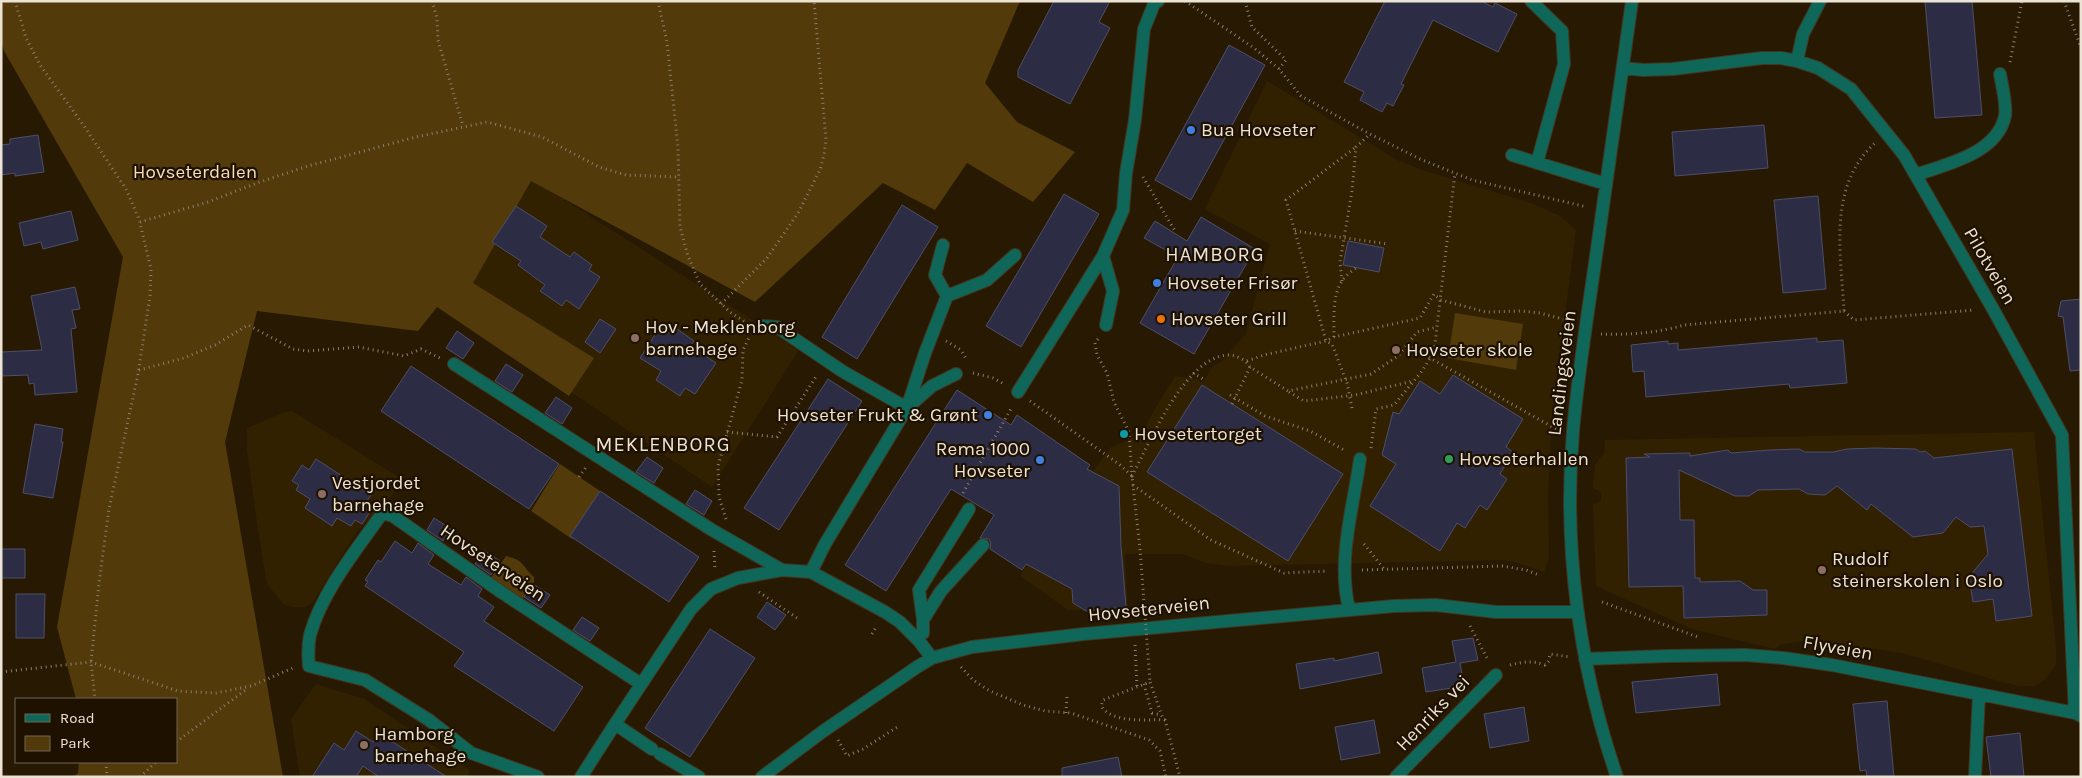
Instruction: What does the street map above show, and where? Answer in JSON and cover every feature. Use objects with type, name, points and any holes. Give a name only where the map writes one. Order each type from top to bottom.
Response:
[{"type":"street","points":[[1018,392],[1103,256],[1123,210],[1126,173],[1135,120],[1144,29],[1154,4],[1158,1]]},
{"type":"street","points":[[1531,1],[1562,31],[1564,64],[1537,163]]},
{"type":"street","name":"Landingsveien","points":[[1617,777],[1602,732],[1585,659],[1578,612],[1571,515],[1573,431],[1632,1]]},
{"type":"street","points":[[1797,61],[1803,34],[1820,1]]},
{"type":"street","name":"Pilotveien","points":[[1623,68],[1643,70],[1673,69],[1762,58],[1781,58],[1797,61],[1818,68],[1852,89],[1904,155],[1993,309],[2062,435],[2078,714]]},
{"type":"street","points":[[1916,175],[1977,151],[1992,139],[2001,126],[2005,115],[2000,74]]},
{"type":"street","points":[[1512,155],[1606,184]]},
{"type":"street","points":[[943,245],[935,275],[947,296]]},
{"type":"street","points":[[811,572],[825,544],[907,408],[947,296],[987,280],[1015,255]]},
{"type":"street","points":[[1103,256],[1113,290],[1106,325]]},
{"type":"street","points":[[762,326],[777,327],[827,360],[907,408]]},
{"type":"street","points":[[454,364],[712,530],[782,570]]},
{"type":"street","points":[[907,408],[932,386],[956,374]]},
{"type":"street","points":[[1349,609],[1345,594],[1344,549],[1360,458]]},
{"type":"street","points":[[915,637],[923,633],[919,590],[969,509]]},
{"type":"street","name":"Hovseterveien","points":[[308,666],[310,636],[315,620],[342,571],[381,515],[392,516],[501,592],[641,684]]},
{"type":"street","points":[[923,620],[941,591],[983,545]]},
{"type":"street","points":[[582,777],[691,609],[711,589],[738,578],[782,570],[811,572],[900,622],[932,658]]},
{"type":"street","name":"Hovseterveien","points":[[762,777],[830,726],[932,658],[972,647],[1084,634],[1349,609],[1426,605],[1496,612],[1578,612]]},
{"type":"street","name":"Flyveien","points":[[1585,659],[1686,656],[1783,658],[1832,664],[2078,714]]},
{"type":"street","points":[[308,666],[365,680],[429,720],[471,753],[538,777]]},
{"type":"street","name":"Henriks vei","points":[[1396,777],[1496,675]]},
{"type":"street","points":[[1975,777],[1979,694]]},
{"type":"street","points":[[615,724],[699,777]]},
{"type":"path","points":[[15,1],[26,38],[40,65],[84,126],[126,190],[140,222],[151,269],[150,296],[139,370],[109,509],[99,583],[91,662],[95,698]]},
{"type":"path","points":[[432,1],[437,18],[438,40],[463,126]]},
{"type":"path","points":[[658,1],[667,42],[678,148],[680,226],[688,256],[700,284],[721,304],[751,325],[762,326]]},
{"type":"path","points":[[721,304],[767,258],[798,213],[822,163],[826,140],[814,1]]},
{"type":"path","points":[[1185,1],[1254,48],[1279,69],[1301,96],[1370,134],[1472,180],[1587,207]]},
{"type":"path","points":[[1244,1],[1252,27],[1286,60],[1279,69]]},
{"type":"path","points":[[2000,74],[2010,62],[2022,1]]},
{"type":"path","points":[[2064,1],[2081,48]]},
{"type":"path","points":[[140,222],[208,202],[256,183],[308,166],[463,126],[487,122],[542,137],[599,167],[626,175],[679,177]]},
{"type":"path","points":[[1886,132],[1860,160],[1844,194],[1840,215],[1844,311],[1854,320],[1993,309]]},
{"type":"path","points":[[1352,408],[1350,395],[1332,344],[1326,341],[1286,200],[1356,147],[1370,134]]},
{"type":"path","points":[[1334,337],[1335,308],[1342,281],[1340,262],[1352,192],[1356,147]]},
{"type":"path","points":[[1129,153],[1175,231]]},
{"type":"path","points":[[1230,395],[1265,416],[1310,430],[1369,464],[1376,409],[1394,405],[1434,352],[1455,173]]},
{"type":"path","points":[[1295,231],[1388,244]]},
{"type":"path","points":[[1342,281],[1357,267]]},
{"type":"path","points":[[1247,361],[1264,355],[1326,341],[1334,337],[1420,318],[1434,294],[1441,300],[1486,312],[1521,311],[1540,313],[1570,321]]},
{"type":"path","points":[[1600,334],[1624,334],[1673,329],[1684,326],[1844,311]]},
{"type":"path","points":[[139,370],[184,358],[215,345],[248,325],[293,349],[307,351],[359,347],[404,356],[421,349],[454,364]]},
{"type":"path","points":[[727,521],[719,497],[718,466],[742,380],[743,350],[750,336],[762,326]]},
{"type":"path","points":[[1288,391],[1371,374],[1398,356],[1417,332],[1436,327]]},
{"type":"path","points":[[932,334],[961,350],[974,372]]},
{"type":"path","points":[[1095,343],[1097,355],[1107,374],[1114,402],[1129,432],[1150,682],[1165,720],[1180,777]]},
{"type":"path","points":[[1407,344],[1557,430]]},
{"type":"path","points":[[1132,476],[1178,391],[1200,366],[1219,356],[1233,355],[1247,361],[1250,367],[1304,401],[1350,395],[1413,381]]},
{"type":"path","points":[[727,432],[777,437],[827,360]]},
{"type":"path","points":[[1232,404],[1250,367]]},
{"type":"path","points":[[956,374],[974,372],[993,378],[1018,392],[1119,464],[1132,476]]},
{"type":"path","points":[[1193,373],[1202,380]]},
{"type":"path","points":[[963,492],[1008,415],[1018,392]]},
{"type":"path","points":[[1133,486],[1211,540],[1284,573],[1502,566],[1526,570],[1539,575]]},
{"type":"path","points":[[1359,538],[1384,569]]},
{"type":"path","points":[[738,578],[798,618]]},
{"type":"path","points":[[1602,602],[1704,639]]},
{"type":"path","points":[[1470,623],[1472,632],[1496,675],[1510,665],[1536,662],[1545,665],[1549,661],[1550,654],[1585,659]]},
{"type":"path","points":[[1135,641],[1137,686]]},
{"type":"path","points":[[947,653],[973,680],[990,690],[1045,712],[1066,713],[1120,731],[1133,733],[1149,740],[1160,752],[1166,777]]},
{"type":"path","points":[[1,672],[91,662],[178,691],[216,693],[251,686]]},
{"type":"path","points":[[178,741],[251,686],[288,669],[308,666]]},
{"type":"path","points":[[1150,682],[1103,700],[1101,706],[1104,711],[1118,718],[1165,720]]},
{"type":"path","points":[[1144,684],[1152,713],[1162,716]]},
{"type":"path","points":[[1066,713],[1067,696]]},
{"type":"path","points":[[830,726],[847,756],[863,749],[899,726]]},
{"type":"path","points":[[106,763],[107,777]]},
{"type":"path","points":[[140,777],[155,763]]},
{"type":"shaded area","name":"Hovseter skole","points":[[1267,81],[1397,160],[1422,170],[1531,203],[1560,216],[1576,230],[1552,415],[1548,494],[1549,557],[1544,572],[1503,560],[1229,566],[1206,563],[1183,554],[1125,554],[1128,609],[1068,610],[1020,576],[1034,552],[1111,447],[1139,436],[1175,376],[1196,379],[1203,383],[1212,367],[1222,361],[1246,334],[1270,244],[1205,209]]},
{"type":"shaded area","name":"Hov - Meklenborg barnehage","points":[[518,170],[799,350],[712,487],[431,298]]},
{"type":"shaded area","name":"Vestjordet barnehage","points":[[292,411],[402,479],[382,510],[358,530],[313,602],[304,607],[293,607],[283,604],[267,584],[247,450],[247,428],[285,412]]},
{"type":"shaded area","name":"Rudolf steinerskolen i Oslo","points":[[2034,432],[2056,647],[2056,665],[2044,680],[2034,686],[2019,686],[2002,682],[1906,654],[1875,649],[1825,646],[1817,640],[1781,644],[1775,649],[1692,629],[1596,586],[1593,505],[1601,501],[1601,492],[1593,488],[1595,465],[1605,451],[1605,440]]},
{"type":"shaded area","name":"Hamborg barnehage","points":[[316,684],[364,699],[470,770],[467,777],[300,777],[291,719]]},
{"type":"green space","name":"Hovseterdalen","points":[[1,1],[1020,1],[985,83],[1017,122],[1075,152],[1033,202],[967,163],[935,210],[883,183],[755,302],[531,181],[473,283],[594,358],[569,396],[437,307],[418,331],[257,311],[225,442],[283,777],[73,777],[78,773],[79,763],[178,763],[178,698],[76,698],[57,627],[123,257],[4,51],[1,41]]},
{"type":"green space","points":[[1455,313],[1523,324],[1516,370],[1448,358]]},
{"type":"green space","points":[[560,464],[600,491],[572,539],[531,511]]},
{"type":"green space","points":[[506,556],[520,562],[534,577],[534,582],[522,600],[491,578]]},
{"type":"building","points":[[1054,1],[1110,1],[1099,22],[1110,28],[1070,104],[1018,77],[1018,70]]},
{"type":"building","points":[[1385,1],[1481,1],[1493,7],[1495,3],[1517,14],[1498,52],[1433,20],[1401,84],[1404,85],[1393,106],[1387,103],[1382,112],[1360,100],[1364,92],[1344,82]]},
{"type":"building","points":[[1925,1],[1972,1],[1982,115],[1935,118]]},
{"type":"building","points":[[1229,45],[1265,65],[1191,200],[1155,180]]},
{"type":"building","points":[[1764,125],[1768,168],[1675,176],[1672,132]]},
{"type":"building","points":[[38,135],[44,172],[15,176],[15,173],[1,175],[1,145],[10,144],[10,139]]},
{"type":"building","points":[[1064,194],[1099,214],[1021,347],[986,326]]},
{"type":"building","points":[[1818,196],[1826,289],[1783,293],[1774,200]]},
{"type":"building","points":[[902,205],[938,227],[857,359],[822,337]]},
{"type":"building","points":[[516,206],[547,226],[540,237],[570,257],[574,252],[592,265],[589,270],[600,277],[579,309],[566,300],[562,306],[540,291],[545,285],[518,265],[521,261],[492,242]]},
{"type":"building","points":[[71,211],[78,240],[43,249],[41,242],[24,246],[19,223]]},
{"type":"building","points":[[1201,217],[1255,249],[1194,354],[1140,323],[1178,257],[1144,238],[1155,221],[1187,241]]},
{"type":"building","points":[[1348,241],[1384,248],[1379,272],[1343,265]]},
{"type":"building","points":[[75,287],[80,309],[72,310],[76,328],[71,329],[77,392],[35,395],[34,383],[29,384],[28,375],[1,376],[1,352],[42,350],[31,296]]},
{"type":"building","points":[[2081,299],[2081,370],[2070,371],[2063,317],[2058,316],[2061,301]]},
{"type":"building","points":[[600,319],[616,329],[600,353],[585,342]]},
{"type":"building","points":[[660,327],[673,335],[677,329],[694,341],[690,346],[716,363],[695,394],[685,388],[680,396],[656,380],[661,371],[640,358]]},
{"type":"building","points":[[457,331],[474,343],[463,359],[446,348]]},
{"type":"building","points":[[1817,338],[1817,342],[1843,340],[1847,383],[1790,388],[1789,384],[1646,397],[1644,371],[1633,372],[1631,345],[1668,341],[1668,344],[1678,343],[1678,350]]},
{"type":"building","points":[[506,364],[523,375],[512,392],[495,381]]},
{"type":"building","points":[[411,366],[559,464],[529,509],[381,411]]},
{"type":"building","name":"Hovseterhallen","points":[[1453,375],[1523,419],[1506,447],[1513,452],[1500,474],[1507,479],[1487,510],[1480,505],[1465,528],[1457,523],[1440,551],[1370,506],[1396,464],[1382,455],[1393,412],[1399,414],[1420,381],[1440,394]]},
{"type":"building","points":[[828,379],[862,401],[779,530],[744,508]]},
{"type":"building","points":[[1202,385],[1343,474],[1288,561],[1147,472]]},
{"type":"building","points":[[957,390],[1011,425],[1017,415],[1090,465],[1087,469],[1119,486],[1126,607],[1086,611],[1073,603],[1072,589],[1026,564],[1022,570],[990,549],[991,543],[989,539],[980,538],[994,515],[951,489],[886,591],[845,565]]},
{"type":"building","points":[[556,397],[572,408],[562,424],[545,413]]},
{"type":"building","points":[[35,424],[63,429],[61,442],[63,442],[53,498],[23,493]]},
{"type":"building","points":[[1799,449],[1805,452],[1833,452],[1847,449],[1916,449],[1920,452],[1925,451],[1934,458],[2012,449],[2032,616],[1996,621],[1993,599],[1973,602],[1969,577],[1988,554],[1984,526],[1970,527],[1956,517],[1943,533],[1913,537],[1871,504],[1867,510],[1837,486],[1825,495],[1808,494],[1799,489],[1758,490],[1749,496],[1735,496],[1679,470],[1680,520],[1694,520],[1695,578],[1700,578],[1700,582],[1740,581],[1753,590],[1767,590],[1767,615],[1684,618],[1683,586],[1629,587],[1626,458],[1650,457],[1644,454],[1690,453],[1690,456],[1728,450],[1731,453]]},
{"type":"building","points":[[647,457],[663,468],[654,483],[636,472]]},
{"type":"building","points":[[316,459],[371,495],[366,502],[373,507],[362,524],[355,520],[351,526],[337,518],[332,526],[305,508],[310,499],[296,490],[299,485],[292,481],[302,465],[309,470]]},
{"type":"building","points":[[695,490],[712,501],[704,515],[686,504]]},
{"type":"building","points":[[600,491],[699,557],[669,602],[570,536]]},
{"type":"building","points":[[434,518],[451,529],[443,541],[427,530]]},
{"type":"building","points":[[395,541],[412,553],[418,543],[434,555],[428,564],[461,585],[466,577],[482,589],[478,596],[494,607],[484,621],[583,687],[554,731],[454,666],[464,652],[365,586],[368,581],[365,580],[378,560],[381,562]]},
{"type":"building","points":[[1,549],[25,549],[25,578],[1,578]]},
{"type":"building","points":[[483,550],[500,561],[491,575],[475,564]]},
{"type":"building","points":[[533,584],[550,595],[541,608],[524,597]]},
{"type":"building","points":[[16,594],[45,594],[44,638],[16,638]]},
{"type":"building","points":[[767,602],[786,615],[775,630],[757,617]]},
{"type":"building","points":[[582,617],[599,628],[590,641],[573,630]]},
{"type":"building","points":[[710,629],[755,658],[690,757],[645,728]]},
{"type":"building","points":[[1473,638],[1478,660],[1460,663],[1464,686],[1426,692],[1422,668],[1456,662],[1452,641]]},
{"type":"building","points":[[1378,652],[1382,673],[1300,689],[1296,664],[1334,658],[1334,661]]},
{"type":"building","points":[[1717,674],[1720,705],[1636,713],[1632,682]]},
{"type":"building","points":[[1887,701],[1894,777],[1867,777],[1866,770],[1860,771],[1853,704]]},
{"type":"building","points":[[1524,707],[1529,741],[1490,748],[1484,714]]},
{"type":"building","points":[[1374,720],[1380,753],[1341,760],[1335,727]]},
{"type":"building","points":[[356,731],[373,742],[379,733],[447,777],[379,777],[363,766],[356,777],[312,777],[334,743],[344,750]]},
{"type":"building","points":[[2020,733],[2024,777],[1991,777],[1986,737]]},
{"type":"building","points":[[1118,757],[1122,777],[1062,777],[1062,768]]},
{"type":"place","name":"Bua Hovseter","points":[[1191,130]]},
{"type":"place","name":"Hovseter Frisør","points":[[1157,283]]},
{"type":"place","name":"Hovseter Grill","points":[[1161,319]]},
{"type":"place","name":"Hov - Meklenborg barnehage","points":[[635,338]]},
{"type":"place","name":"Hovseter skole","points":[[1396,350]]},
{"type":"place","name":"Hovseter Frukt & Grønt","points":[[988,415]]},
{"type":"place","name":"Hovsetertorget","points":[[1124,434]]},
{"type":"place","name":"Hovseterhallen","points":[[1449,459]]},
{"type":"place","name":"Rema 1000 Hovseter","points":[[1040,460]]},
{"type":"place","name":"Vestjordet barnehage","points":[[322,494]]},
{"type":"place","name":"Rudolf steinerskolen i Oslo","points":[[1822,570]]},
{"type":"place","name":"Hamborg barnehage","points":[[364,745]]},
{"type":"district","name":"HAMBORG","points":[[1215,254]]},
{"type":"district","name":"MEKLENBORG","points":[[663,444]]}]
